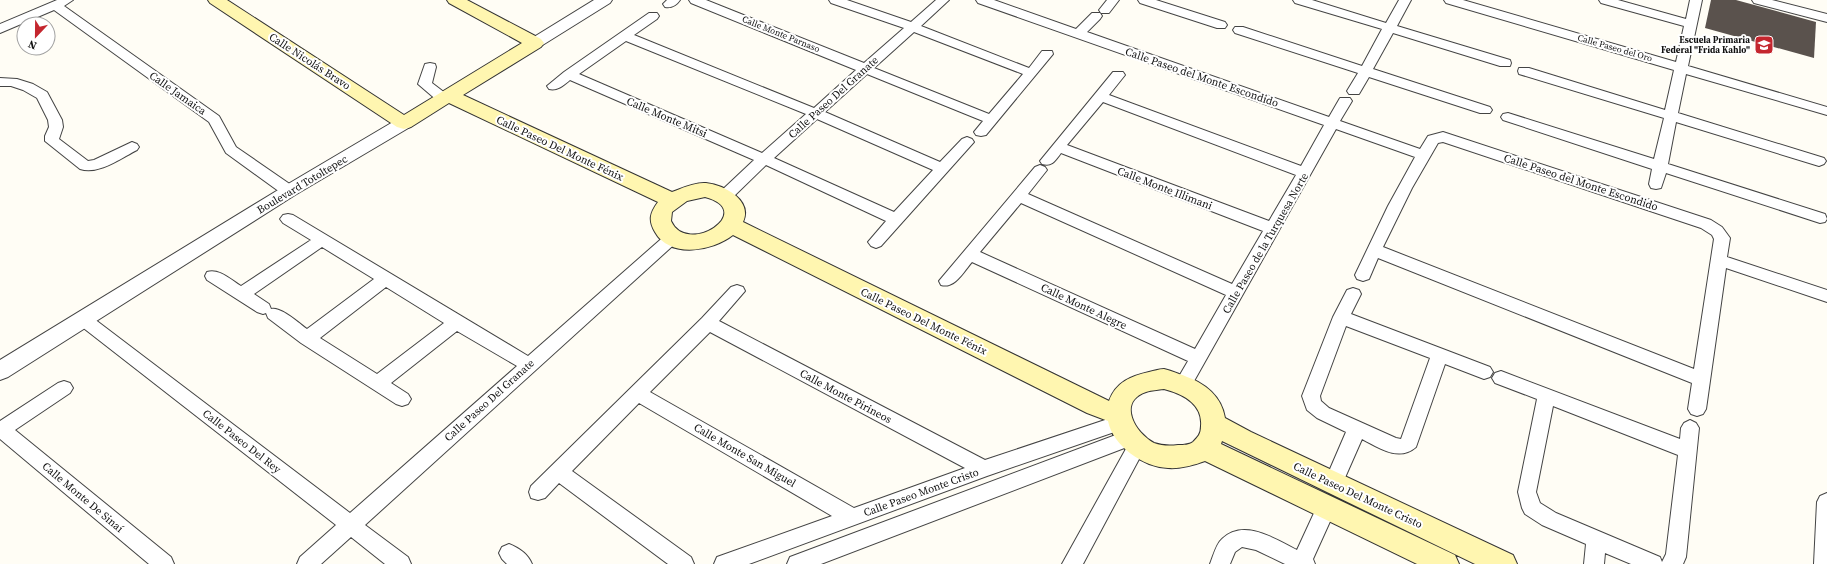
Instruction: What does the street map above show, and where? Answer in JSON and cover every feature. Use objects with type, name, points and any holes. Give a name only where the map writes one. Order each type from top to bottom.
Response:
[{"type":"main road","name":"Calle Nicolás Bravo","points":[[216,0],[404,123]]},
{"type":"main road","points":[[455,0],[535,43]]},
{"type":"main road","name":"Boulevard Totoltepec","points":[[404,123],[535,43]]},
{"type":"main road","name":"Calle Paseo Del Monte Fénix","points":[[447,97],[672,200]]},
{"type":"main road","points":[[699,191],[716,192],[725,196],[732,202],[734,217],[724,232],[704,240],[682,241],[673,238],[665,232],[661,224],[660,215],[664,207],[682,194],[699,191]]},
{"type":"main road","name":"Calle Paseo Del Monte Fénix","points":[[730,225],[1096,406],[1126,430]]},
{"type":"main road","points":[[1164,379],[1183,385],[1193,390],[1204,400],[1212,412],[1215,424],[1214,433],[1204,448],[1193,455],[1180,458],[1165,458],[1150,453],[1126,430],[1119,402],[1125,392],[1136,384],[1149,380],[1164,379]]},
{"type":"main road","name":"Calle Paseo Del Monte Cristo","points":[[1215,424],[1445,564]]},
{"type":"main road","name":"Calle Paseo Del Monte Cristo","points":[[1204,448],[1330,495],[1503,564]]},
{"type":"street","name":"Boulevard Totoltepec","points":[[535,43],[605,0]]},
{"type":"street","name":"Calle Monte Parnaso","points":[[695,0],[992,120]]},
{"type":"street","points":[[836,0],[912,27],[1031,73]]},
{"type":"street","name":"Calle Paseo Del Granate","points":[[725,196],[815,113],[943,0]]},
{"type":"street","name":"Calle Paseo del Monte Escondido","points":[[982,0],[1423,155],[1434,139],[1443,137],[1462,142],[1706,224],[1718,230],[1722,238],[1719,260]]},
{"type":"street","points":[[1078,34],[1113,0]]},
{"type":"street","points":[[1144,0],[1221,25]]},
{"type":"street","points":[[1299,0],[1505,63]]},
{"type":"street","name":"Calle Paseo de la Turquesa Norte","points":[[1183,385],[1333,123],[1365,72],[1404,0]]},
{"type":"street","name":"Calle Paseo del Oro","points":[[1450,0],[1827,110]]},
{"type":"street","points":[[1605,0],[1691,24]]},
{"type":"street","points":[[1656,184],[1696,0]]},
{"type":"street","points":[[1758,0],[1827,18]]},
{"type":"street","points":[[3,24],[61,3]]},
{"type":"street","name":"Calle Jamaica","points":[[61,3],[214,119],[230,150],[289,191]]},
{"type":"street","points":[[554,86],[653,16]]},
{"type":"street","points":[[1239,30],[1485,110]]},
{"type":"street","points":[[624,36],[815,113],[943,169]]},
{"type":"street","points":[[981,132],[1047,54]]},
{"type":"street","points":[[430,67],[425,84],[447,97]]},
{"type":"street","points":[[1524,71],[1819,162]]},
{"type":"street","name":"Calle Monte Mitsi","points":[[569,75],[764,159],[896,219]]},
{"type":"street","points":[[947,281],[1118,75]]},
{"type":"street","points":[[0,82],[12,82],[28,87],[42,96],[55,120],[56,127],[52,136],[52,141],[85,166],[97,164],[132,147]]},
{"type":"street","points":[[1100,96],[1305,173]]},
{"type":"street","points":[[1508,116],[1820,218]]},
{"type":"street","name":"Boulevard Totoltepec","points":[[0,371],[289,191],[404,123]]},
{"type":"street","points":[[876,242],[968,142]]},
{"type":"street","name":"Calle Monte Illimani","points":[[1058,147],[1273,229]]},
{"type":"street","points":[[1363,275],[1374,250],[1423,155]]},
{"type":"street","points":[[1018,196],[1236,293]]},
{"type":"street","points":[[288,219],[529,365]]},
{"type":"street","name":"Calle Paseo Del Granate","points":[[307,564],[673,238]]},
{"type":"street","points":[[242,294],[322,240]]},
{"type":"street","points":[[1374,250],[1700,379]]},
{"type":"street","name":"Calle Monte Alegre","points":[[970,254],[1199,358]]},
{"type":"street","points":[[1697,409],[1700,379],[1719,260],[1827,296]]},
{"type":"street","points":[[213,276],[269,311],[402,399]]},
{"type":"street","points":[[308,338],[386,279]]},
{"type":"street","points":[[538,492],[708,323],[737,291]]},
{"type":"street","points":[[1353,294],[1341,317],[1311,396],[1313,405],[1323,413],[1394,446],[1404,447],[1410,442],[1440,355]]},
{"type":"street","points":[[1341,317],[1484,372]]},
{"type":"street","name":"Calle Paseo Del Rey","points":[[83,319],[401,564]]},
{"type":"street","points":[[379,383],[456,322]]},
{"type":"street","name":"Calle Monte Pirineos","points":[[708,323],[984,469]]},
{"type":"street","points":[[1501,378],[1687,450]]},
{"type":"street","points":[[1,431],[64,388]]},
{"type":"street","name":"Calle Monte San Miguel","points":[[637,393],[852,517]]},
{"type":"street","points":[[1546,396],[1527,492],[1532,508],[1548,519],[1653,564]]},
{"type":"street","points":[[1671,564],[1676,557],[1690,428]]},
{"type":"street","points":[[1220,564],[1228,546],[1239,538],[1258,542],[1303,563],[1358,429]]},
{"type":"street","points":[[1072,564],[1126,430]]},
{"type":"street","name":"Calle Paseo Monte Cristo","points":[[724,564],[984,469],[1126,430]]},
{"type":"street","name":"Calle Paseo Monte Cristo","points":[[797,564],[1126,430]]},
{"type":"street","name":"Calle Monte De Sinaí","points":[[1,431],[164,564]]},
{"type":"street","points":[[559,472],[684,564]]},
{"type":"street","points":[[1824,564],[1827,502]]},
{"type":"street","points":[[1594,564],[1596,539]]},
{"type":"building","points":[[1711,0],[1736,0],[1816,22],[1814,58],[1705,28]]},
{"type":"place","name":"Escuela Primaria Federal \"Frida Kahlo\"","points":[[1764,45]]}]
